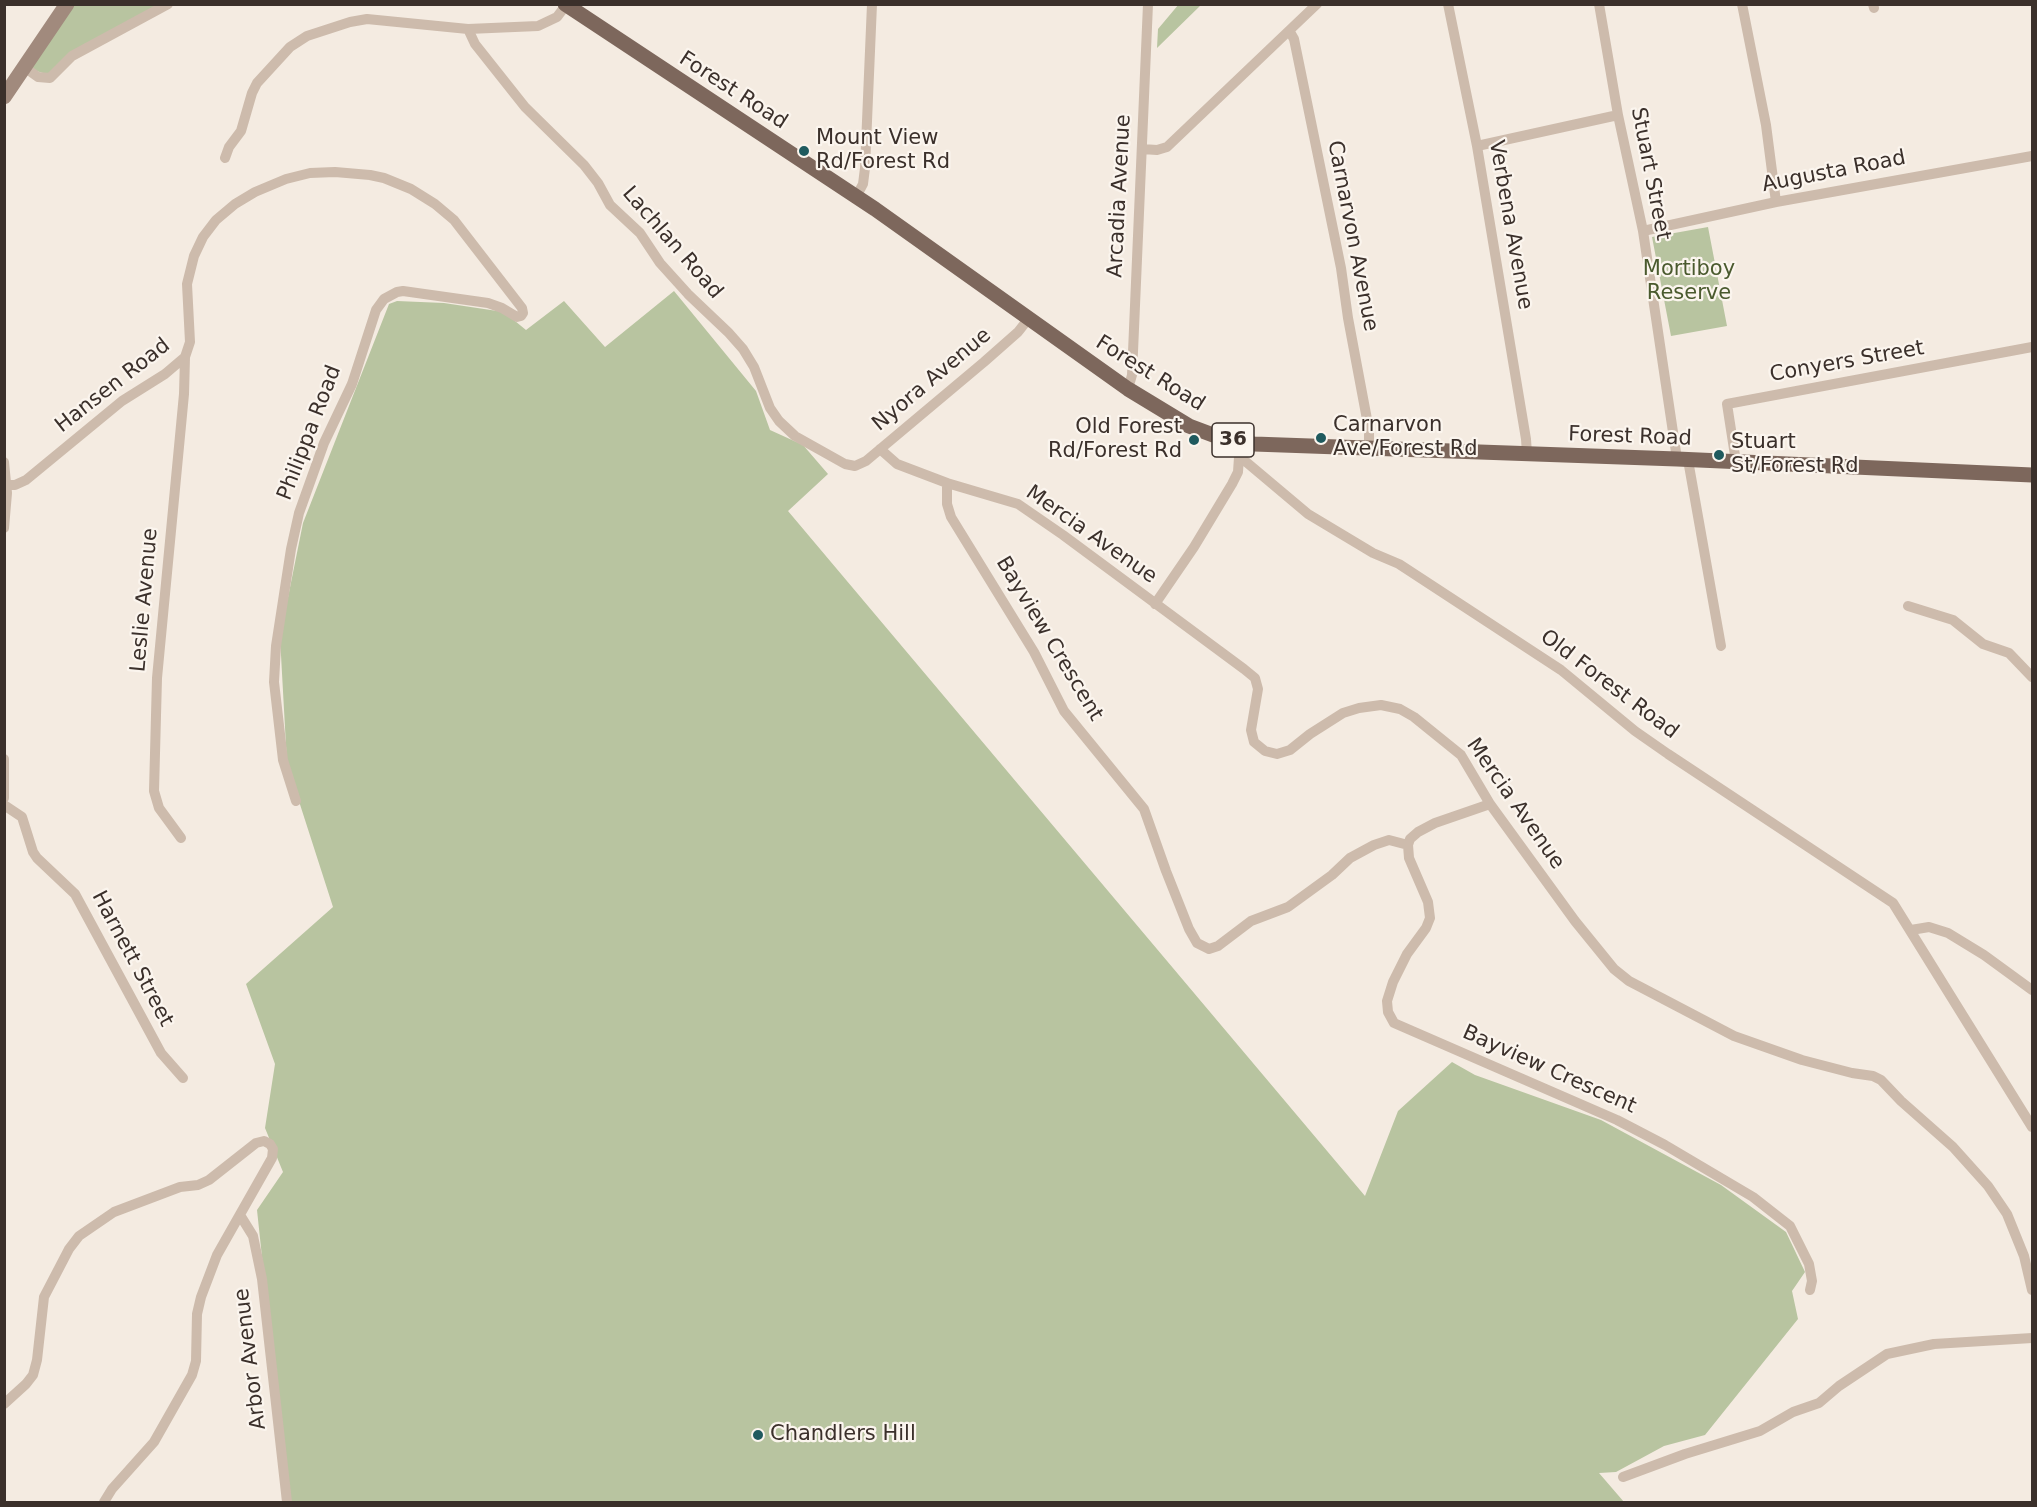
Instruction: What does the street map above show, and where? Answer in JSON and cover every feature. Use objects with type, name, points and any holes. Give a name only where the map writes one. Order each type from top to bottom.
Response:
[{"type":"main road","points":[[4,97],[67,4]]},
{"type":"main road","name":"Forest Road","points":[[565,5],[856,197],[1128,389],[1189,426],[1247,443],[2032,475]]},
{"type":"street","points":[[24,67],[38,77],[50,78],[72,56],[168,4]]},
{"type":"street","points":[[856,197],[864,180],[865,168],[872,4]]},
{"type":"street","name":"Arcadia Avenue","points":[[1128,389],[1132,375],[1148,4]]},
{"type":"street","points":[[1142,149],[1157,150],[1167,147],[1317,4]]},
{"type":"street","name":"Verbena Avenue","points":[[1448,4],[1477,146],[1527,454]]},
{"type":"street","name":"Stuart Street","points":[[1599,4],[1618,115],[1643,231],[1682,460],[1721,646]]},
{"type":"street","points":[[1742,4],[1766,125],[1776,202]]},
{"type":"street","points":[[225,158],[229,147],[241,130],[257,83],[290,47],[307,36],[367,19],[468,29],[538,26],[557,17],[565,5]]},
{"type":"street","name":"Lachlan Road","points":[[468,29],[476,44],[525,108],[589,171],[610,205],[640,233],[655,257],[674,280],[738,343],[751,360],[768,403],[779,421],[795,436],[845,464],[855,466]]},
{"type":"street","name":"Carnarvon Avenue","points":[[1290,32],[1341,268],[1369,430],[1369,447]]},
{"type":"street","points":[[1477,146],[1618,115]]},
{"type":"street","name":"Augusta Road","points":[[1643,231],[1776,202],[2032,156]]},
{"type":"street","name":"Hansen Road","points":[[7,485],[15,485],[26,480],[122,401],[165,374],[185,357],[190,342],[187,284],[198,246],[209,228],[225,212],[255,192],[286,179],[310,173],[335,172],[370,175],[398,183],[423,196],[445,212],[462,230],[522,308],[522,315]]},
{"type":"street","name":"Philippa Road","points":[[296,801],[283,759],[274,682],[276,646],[291,549],[296,524],[321,452],[349,393],[376,310],[384,299],[403,291],[481,302],[502,308],[517,317],[522,315]]},
{"type":"street","name":"Nyora Avenue","points":[[855,466],[864,463],[992,355],[1018,332],[1029,318]]},
{"type":"street","name":"Conyers Street","points":[[1736,462],[1727,404],[2032,347]]},
{"type":"street","name":"Leslie Avenue","points":[[181,838],[159,808],[154,791],[158,668],[184,394],[185,357]]},
{"type":"street","points":[[1155,604],[1219,507],[1245,461],[1247,443]]},
{"type":"street","points":[[1238,472],[1247,443]]},
{"type":"street","name":"Mercia Avenue","points":[[880,449],[897,464],[947,483],[1018,504],[1255,678],[1258,688],[1251,730],[1254,742],[1265,751],[1278,754],[1290,750],[1342,713],[1381,705],[1400,709],[1428,727],[1461,755],[1490,804],[1604,960],[1629,981],[1734,1036],[1802,1060],[1873,1076],[1881,1080],[1953,1147],[1988,1186],[2007,1214],[2018,1238],[2032,1290]]},
{"type":"street","name":"Old Forest Road","points":[[1245,461],[1308,514],[1373,553],[1399,564],[1562,670],[1635,731],[1840,870],[1893,903],[2032,1127]]},
{"type":"street","points":[[4,462],[7,485],[4,528]]},
{"type":"street","name":"Bayview Crescent","points":[[947,483],[947,504],[951,517],[1034,652],[1064,711],[1144,808],[1166,871],[1189,929],[1197,943],[1209,949],[1251,921],[1288,907],[1332,875],[1350,858],[1374,845],[1389,840],[1408,845],[1409,858],[1428,902],[1430,918],[1426,928],[1407,954],[1393,982],[1387,1001],[1388,1012],[1395,1023],[1617,1120],[1685,1156],[1753,1197],[1790,1226],[1809,1264],[1812,1281],[1810,1290]]},
{"type":"street","points":[[1908,606],[1953,620],[1983,644],[2009,653],[2032,677]]},
{"type":"street","points":[[4,759],[4,798]]},
{"type":"street","points":[[1408,845],[1410,839],[1418,832],[1490,804]]},
{"type":"street","name":"Harnett Street","points":[[4,805],[22,817],[37,858],[75,894],[160,1053],[183,1078]]},
{"type":"street","points":[[1911,930],[1929,927],[1948,933],[1984,955],[2032,990]]},
{"type":"street","points":[[4,1404],[33,1375],[38,1360],[44,1297],[69,1249],[80,1236],[114,1212],[180,1187],[198,1185],[209,1180],[252,1146],[266,1141],[272,1145],[273,1155],[217,1255],[201,1297],[197,1314],[196,1361],[192,1375],[154,1442],[112,1489],[104,1503]]},
{"type":"street","name":"Arbor Avenue","points":[[240,1215],[253,1236],[262,1280],[287,1503]]},
{"type":"street","points":[[1623,1477],[1685,1454],[1760,1431],[1792,1412],[1819,1403],[1839,1386],[1887,1354],[1934,1344],[2032,1338]]},
{"type":"green space","points":[[1179,4],[1201,5],[1157,48],[1158,29]]},
{"type":"green space","points":[[67,5],[168,5],[72,56],[52,76],[24,67]]},
{"type":"green space","name":"Mortiboy Reserve","points":[[1708,227],[1727,326],[1671,336],[1652,237]]},
{"type":"green space","points":[[674,291],[756,391],[770,430],[803,445],[828,474],[788,511],[1365,1196],[1398,1111],[1452,1062],[1475,1075],[1601,1120],[1721,1185],[1786,1232],[1805,1272],[1792,1291],[1798,1319],[1705,1435],[1664,1446],[1616,1472],[1599,1473],[1624,1502],[288,1502],[257,1210],[283,1172],[265,1128],[275,1064],[246,984],[333,907],[287,764],[280,637],[303,523],[389,304],[397,301],[444,303],[504,312],[526,330],[564,301],[605,347]]},
{"type":"place","name":"Mount View Rd/Forest Rd","points":[[804,151]]},
{"type":"place","name":"Carnarvon Ave/Forest Rd","points":[[1321,438]]},
{"type":"place","name":"Old Forest Rd/Forest Rd","points":[[1194,440]]},
{"type":"place","name":"Stuart St/Forest Rd","points":[[1719,455]]},
{"type":"place","name":"Chandlers Hill","points":[[758,1435]]}]
